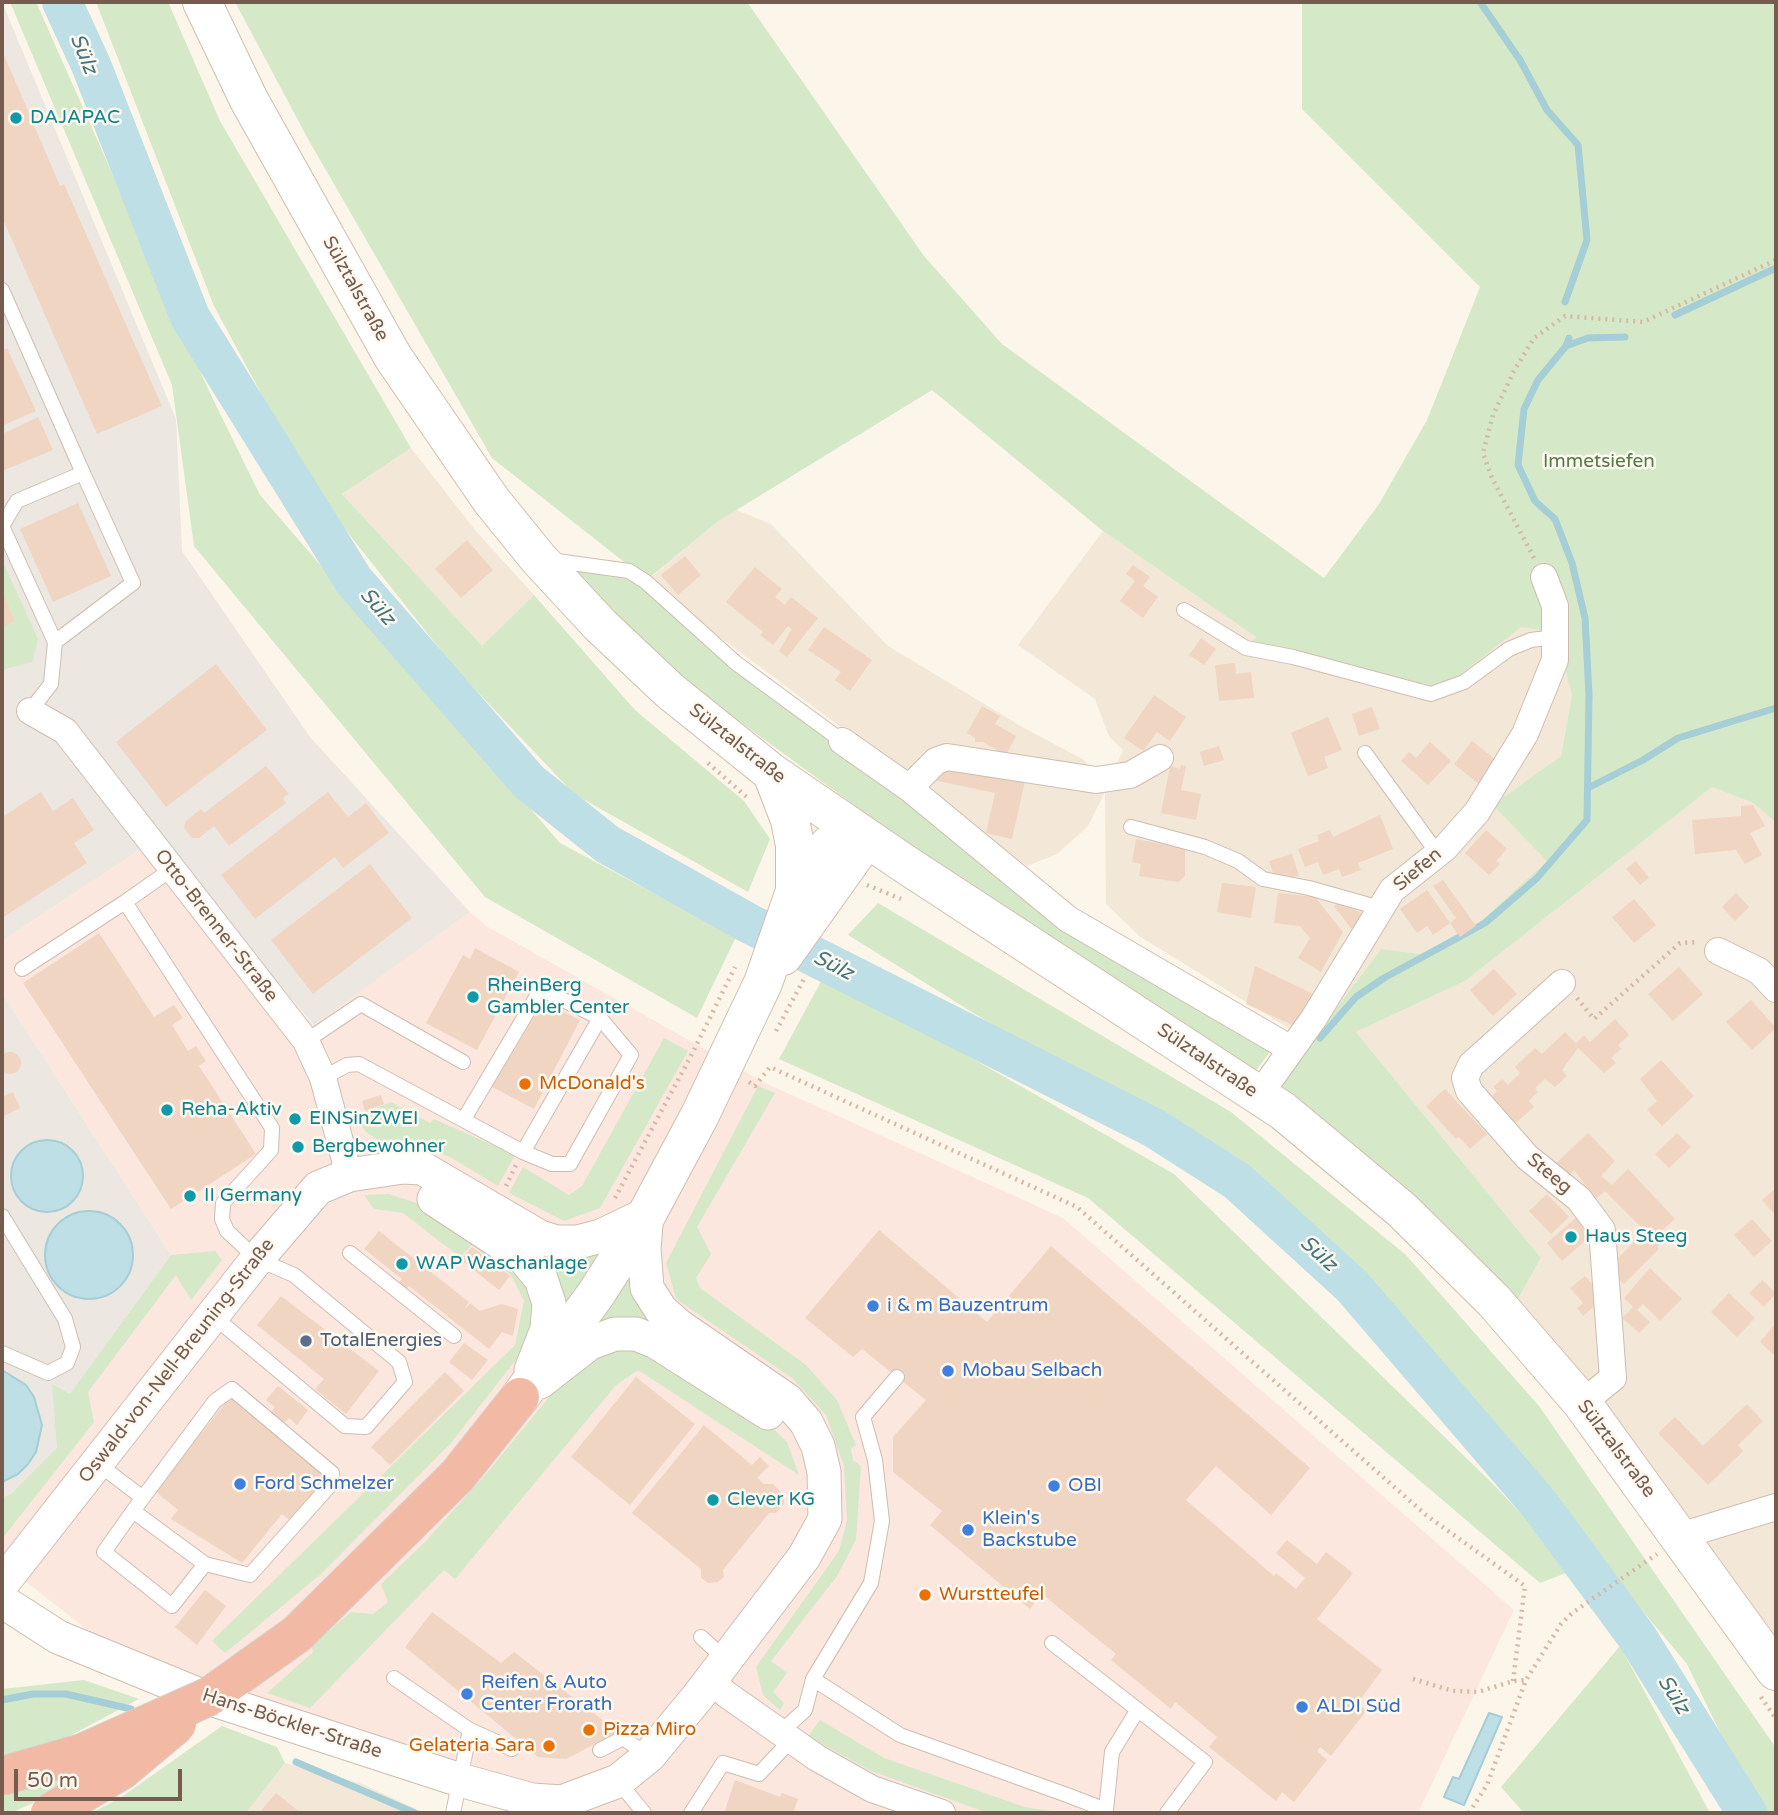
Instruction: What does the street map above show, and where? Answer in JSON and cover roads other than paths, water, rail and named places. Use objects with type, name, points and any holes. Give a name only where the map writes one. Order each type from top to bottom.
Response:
[{"type":"highway","points":[[50,1813],[122,1770],[210,1696],[297,1634],[458,1475],[520,1397]]},
{"type":"highway","points":[[2,1776],[82,1753],[210,1696]]},
{"type":"main road","name":"Sülztalstraße","points":[[202,2],[249,100],[393,358],[459,457],[538,558],[600,625],[670,691],[772,773],[1259,1095],[1346,1162],[1433,1239],[1494,1301],[1582,1403],[1670,1544],[1776,1671]]},
{"type":"main road","points":[[772,773],[790,820],[809,898]]},
{"type":"main road","points":[[520,1397],[589,1304],[647,1214],[742,1080],[763,983],[809,898],[807,869],[821,851],[837,840],[863,835]]},
{"type":"street","name":"Siefen","points":[[1259,1095],[1314,1018],[1392,890],[1438,854],[1477,812],[1525,734],[1555,660],[1555,606],[1544,577]]},
{"type":"street","name":"Otto-Brenner-Straße","points":[[30,711],[65,731],[306,1041],[362,1173]]},
{"type":"street","points":[[842,741],[909,788],[1068,919],[1292,1049]]},
{"type":"street","points":[[909,788],[936,761],[947,757],[1096,780],[1130,775],[1160,758]]},
{"type":"street","points":[[1718,951],[1759,971],[1776,989]]},
{"type":"street","name":"Steeg","points":[[1562,984],[1471,1065],[1465,1078],[1469,1091],[1527,1157],[1579,1199],[1602,1230],[1613,1378],[1582,1403]]},
{"type":"street","points":[[362,1173],[422,1168],[540,1237],[556,1242],[578,1242],[601,1236],[647,1214]]},
{"type":"street","points":[[362,1173],[451,1208],[524,1258],[541,1279],[549,1303],[547,1329],[520,1397]]},
{"type":"street","name":"Oswald-von-Nell-Breuning-Straße","points":[[2,1584],[257,1259],[318,1188],[362,1173]]},
{"type":"street","name":"Hans-Böckler-Straße","points":[[2,1601],[58,1637],[202,1696],[460,1780],[532,1800],[562,1802],[601,1793],[649,1756],[718,1670],[814,1541],[824,1518],[824,1472],[818,1446],[806,1422],[787,1400],[661,1310],[647,1288],[644,1271],[647,1214]]},
{"type":"street","points":[[520,1397],[590,1343],[615,1334],[636,1334],[656,1342],[772,1415],[788,1434],[810,1476],[814,1541]]},
{"type":"street","points":[[1670,1544],[1776,1507]]},
{"type":"street","points":[[718,1670],[726,1694],[817,1759],[872,1789],[942,1813]]},
{"type":"lane","points":[[2,290],[133,583],[55,642]]},
{"type":"lane","points":[[30,711],[51,684],[55,642],[2,526],[17,502],[83,473]]},
{"type":"lane","points":[[538,558],[629,571],[646,582],[736,663],[842,741]]},
{"type":"lane","points":[[1184,610],[1246,649],[1293,657],[1431,694],[1450,690],[1464,682],[1509,649],[1531,640],[1555,637]]},
{"type":"lane","points":[[1365,753],[1438,854]]},
{"type":"lane","points":[[1131,827],[1205,847],[1238,861],[1263,879],[1309,888],[1380,908]]},
{"type":"lane","points":[[22,969],[172,869]]},
{"type":"lane","points":[[125,902],[272,1128],[271,1150],[223,1203],[222,1219],[227,1231],[257,1259],[294,1275],[399,1362],[405,1382],[366,1427],[345,1426],[213,1316]]},
{"type":"lane","points":[[323,1077],[347,1065],[359,1064],[523,1152],[552,1164],[570,1164],[595,1124],[631,1055],[600,1018],[541,989],[464,1119]]},
{"type":"lane","points":[[306,1041],[361,1004],[463,1062]]},
{"type":"lane","points":[[523,1152],[600,1018]]},
{"type":"lane","points":[[2,1216],[65,1319],[73,1347],[67,1363],[48,1373],[2,1353]]},
{"type":"lane","points":[[350,1253],[454,1336]]},
{"type":"lane","points":[[691,1813],[723,1763],[759,1774],[805,1710],[813,1679],[871,1583],[882,1521],[875,1460],[863,1417],[897,1377]]},
{"type":"lane","points":[[134,1511],[205,1564],[250,1575],[333,1482],[332,1473],[232,1389],[215,1401],[143,1498],[104,1552],[172,1606],[205,1564]]},
{"type":"lane","points":[[97,1463],[143,1498]]},
{"type":"lane","points":[[701,1637],[718,1670]]},
{"type":"lane","points":[[1052,1643],[1205,1762],[1167,1813]]},
{"type":"lane","points":[[394,1678],[470,1730],[512,1749]]},
{"type":"lane","points":[[813,1679],[900,1735],[1106,1811],[1112,1752],[1137,1711]]},
{"type":"lane","points":[[453,1813],[470,1730]]},
{"type":"lane","points":[[600,1750],[623,1738],[649,1756]]},
{"type":"lane","points":[[601,1793],[644,1813]]},
{"type":"water","points":[[54,1140],[73,1150],[81,1162],[81,1190],[73,1202],[61,1210],[40,1212],[21,1202],[13,1190],[11,1169],[21,1150],[33,1142]]},
{"type":"water","points":[[89,1211],[106,1215],[120,1224],[129,1238],[133,1255],[129,1272],[120,1286],[106,1295],[89,1299],[72,1295],[58,1286],[49,1272],[45,1255],[49,1238],[58,1224],[72,1215]]},
{"type":"water","points":[[2,1370],[26,1385],[34,1397],[42,1425],[36,1452],[28,1464],[18,1474],[2,1482]]},
{"type":"water","points":[[1489,1713],[1502,1717],[1464,1805],[1444,1797],[1453,1777],[1459,1779]]},
{"type":"waterway","name":"Sülz","points":[[62,2],[91,65],[190,317],[354,581],[529,782],[607,844],[748,923],[1154,1128],[1237,1181],[1352,1286],[1539,1504],[1637,1637],[1747,1813]]},
{"type":"waterway","name":"Immetsiefen","points":[[1480,2],[1520,60],[1547,110],[1578,145],[1587,240],[1565,302]]},
{"type":"waterway","points":[[1675,315],[1776,268]]},
{"type":"waterway","points":[[1566,346],[1588,338],[1625,337]]},
{"type":"waterway","name":"Immetsiefen","points":[[1320,1038],[1356,997],[1384,978],[1485,923],[1537,878],[1587,820],[1589,695],[1585,618],[1572,563],[1555,519],[1535,501],[1518,465],[1524,409],[1538,380],[1566,346],[1569,338]]},
{"type":"waterway","points":[[1588,788],[1643,760],[1678,738],[1776,708]]},
{"type":"waterway","points":[[2,1700],[33,1694],[66,1694],[131,1709]]},
{"type":"waterway","points":[[296,1762],[415,1813]]},
{"type":"place","name":"DAJAPAC","points":[[16,118]]},
{"type":"place","name":"RheinBerg Gambler Center","points":[[473,997]]},
{"type":"place","name":"McDonald's","points":[[525,1084]]},
{"type":"place","name":"Reha-Aktiv","points":[[167,1110]]},
{"type":"place","name":"EINSinZWEI","points":[[295,1119]]},
{"type":"place","name":"Bergbewohner","points":[[298,1147]]},
{"type":"place","name":"II Germany","points":[[190,1196]]},
{"type":"place","name":"Haus Steeg","points":[[1571,1237]]},
{"type":"place","name":"WAP Waschanlage","points":[[402,1264]]},
{"type":"place","name":"i & m Bauzentrum","points":[[873,1306]]},
{"type":"place","name":"TotalEnergies","points":[[306,1341]]},
{"type":"place","name":"Mobau Selbach","points":[[948,1371]]},
{"type":"place","name":"Ford Schmelzer","points":[[240,1484]]},
{"type":"place","name":"OBI","points":[[1054,1486]]},
{"type":"place","name":"Clever KG","points":[[713,1500]]},
{"type":"place","name":"Klein's Backstube","points":[[968,1530]]},
{"type":"place","name":"Wurstteufel","points":[[925,1595]]},
{"type":"place","name":"Reifen & Auto Center Frorath","points":[[467,1694]]},
{"type":"place","name":"ALDI Süd","points":[[1302,1707]]},
{"type":"place","name":"Pizza Miro","points":[[589,1730]]},
{"type":"place","name":"Gelateria Sara","points":[[549,1746]]}]
